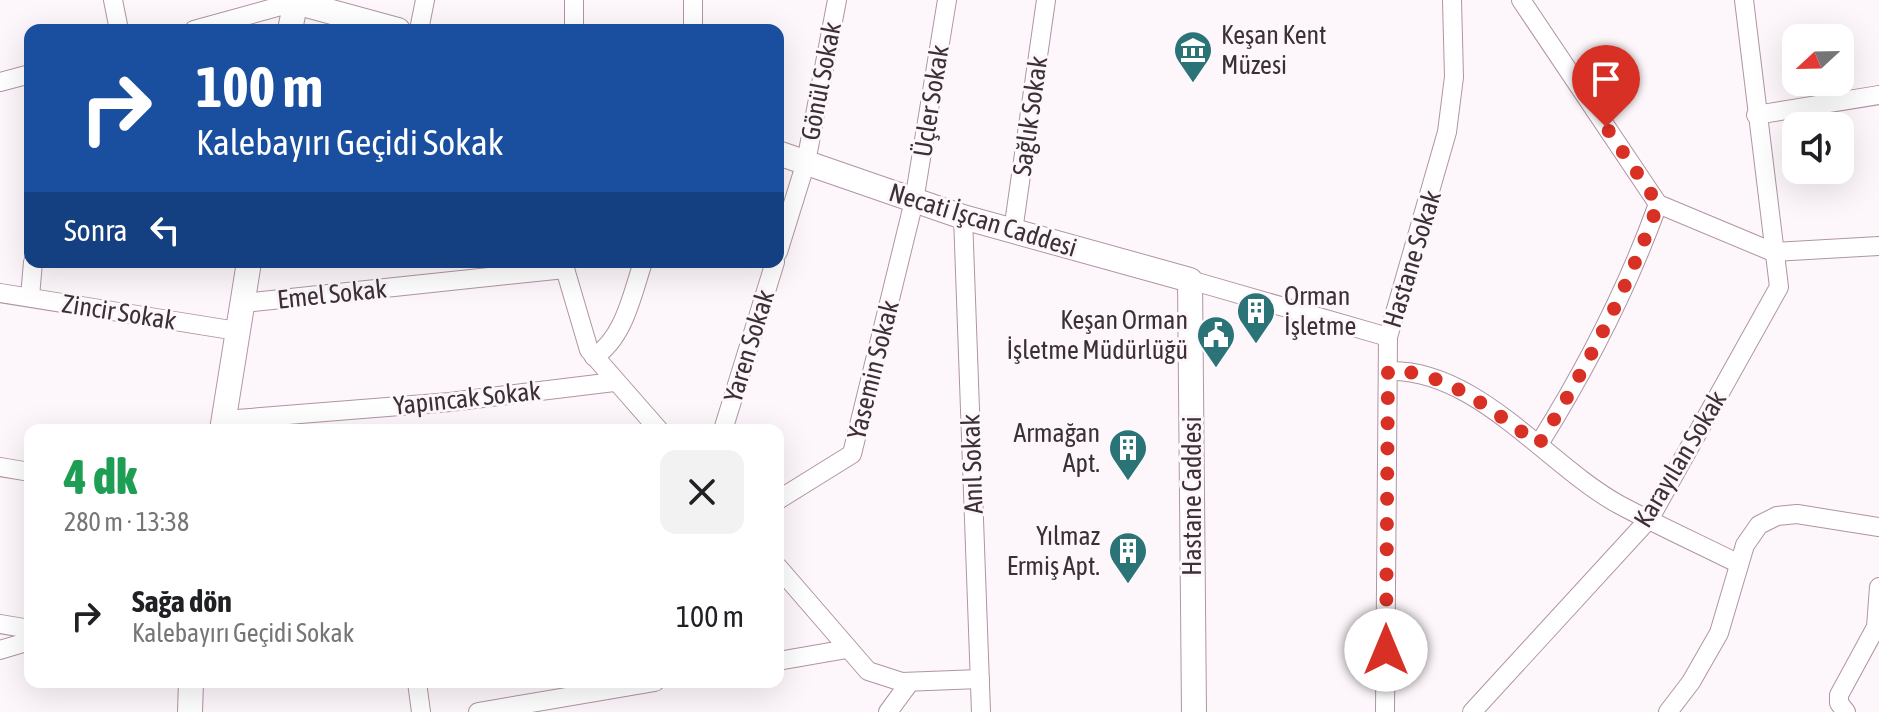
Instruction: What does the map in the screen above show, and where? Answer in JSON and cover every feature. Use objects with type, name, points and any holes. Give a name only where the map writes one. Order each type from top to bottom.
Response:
[{"type":"main road","points":[[291,24],[296,1],[377,24]]},
{"type":"main road","name":"Necati İşcan Caddesi","points":[[784,155],[963,217],[1196,282]]},
{"type":"main road","points":[[223,424],[248,268]]},
{"type":"main road","name":"Hastane Caddesi","points":[[1194,712],[1196,282]]},
{"type":"main road","name":"Hastane Caddesi","points":[[1196,282],[1206,712]]},
{"type":"main road","points":[[190,712],[191,688]]},
{"type":"street","points":[[113,0],[118,24]]},
{"type":"street","points":[[420,24],[425,0]]},
{"type":"street","points":[[574,0],[574,24]]},
{"type":"street","points":[[693,0],[693,24]]},
{"type":"street","name":"Gönül Sokak","points":[[806,162],[837,0]]},
{"type":"street","name":"Üçler Sokak","points":[[914,201],[947,0]]},
{"type":"street","name":"Sağlık Sokak","points":[[1013,231],[1046,0]]},
{"type":"street","name":"Hastane Sokak","points":[[1385,712],[1388,337],[1447,132],[1454,77],[1452,0]]},
{"type":"street","points":[[1521,0],[1658,204],[1773,252],[1879,246]]},
{"type":"street","name":"Karayılan Sokak","points":[[1472,712],[1650,518],[1779,287],[1744,0]]},
{"type":"street","points":[[215,24],[296,1]]},
{"type":"street","points":[[0,82],[24,76]]},
{"type":"street","points":[[1756,115],[1879,95]]},
{"type":"street","points":[[784,233],[806,162]]},
{"type":"street","name":"Yasemin Sokak","points":[[784,496],[852,454],[914,201]]},
{"type":"street","points":[[1539,444],[1604,334],[1633,273],[1658,204]]},
{"type":"street","name":"Anıl Sokak","points":[[963,217],[981,712]]},
{"type":"street","points":[[30,297],[32,268]]},
{"type":"street","name":"Emel Sokak","points":[[243,303],[539,268]]},
{"type":"street","points":[[565,268],[586,342],[594,357],[653,424]]},
{"type":"street","points":[[594,357],[605,350],[616,335],[641,268]]},
{"type":"street","name":"Yaren Sokak","points":[[725,424],[773,268]]},
{"type":"street","points":[[1196,282],[1388,337]]},
{"type":"street","name":"Zincir Sokak","points":[[0,293],[237,331]]},
{"type":"street","points":[[1388,371],[1414,372],[1445,383],[1539,444],[1587,484],[1739,564]]},
{"type":"street","name":"Yapıncak Sokak","points":[[233,424],[614,382]]},
{"type":"street","points":[[0,467],[24,471]]},
{"type":"street","points":[[1668,712],[1681,704],[1719,633],[1751,533],[1777,516],[1803,514],[1879,527]]},
{"type":"street","points":[[784,574],[847,649],[877,675],[910,682],[980,679]]},
{"type":"street","points":[[1846,712],[1839,703],[1839,695],[1876,627],[1879,587]]},
{"type":"street","points":[[0,624],[24,628]]},
{"type":"street","points":[[0,650],[24,643]]},
{"type":"street","points":[[784,660],[847,649]]},
{"type":"street","points":[[888,712],[910,682]]},
{"type":"street","points":[[418,688],[421,712]]},
{"type":"street","points":[[478,712],[620,688]]},
{"type":"place","name":"Keşan Kent Müzesi","points":[[1193,84]]},
{"type":"place","name":"Orman İşletme","points":[[1256,345]]},
{"type":"place","name":"Keşan Orman İşletme Müdürlüğü","points":[[1216,369]]},
{"type":"place","name":"Armağan Apt.","points":[[1128,482]]},
{"type":"place","name":"Yılmaz Ermiş Apt.","points":[[1128,585]]},
{"type":"route","points":[[1386,650],[1388,371],[1405,370],[1445,383],[1539,444],[1604,334],[1633,273],[1658,204],[1606,127]]}]
